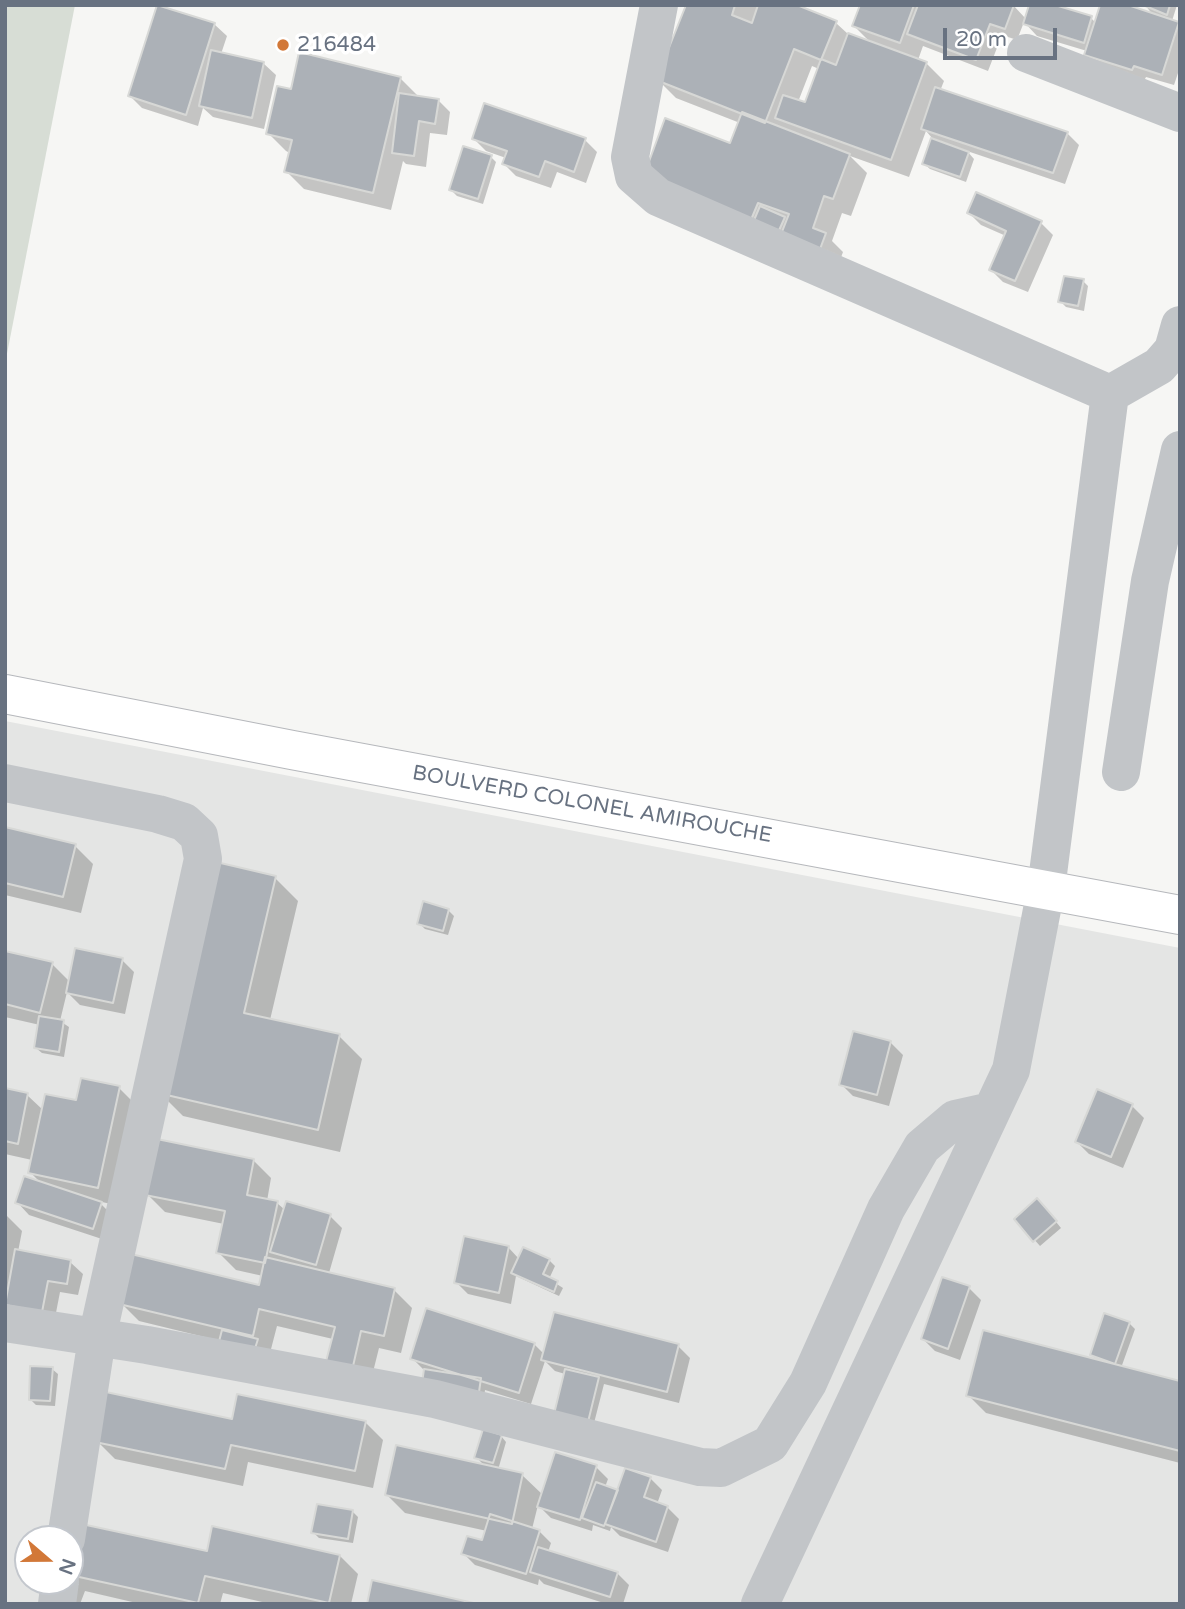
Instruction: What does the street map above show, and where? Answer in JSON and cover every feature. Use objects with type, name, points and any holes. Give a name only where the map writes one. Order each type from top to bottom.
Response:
[{"type":"main road","name":"BOULVERD COLONEL AMIROUCHE","points":[[5,694],[1180,915]]},
{"type":"street","points":[[659,5],[629,157],[634,176],[658,197],[1110,394]]},
{"type":"street","points":[[1026,53],[1180,113]]},
{"type":"street","points":[[1110,394],[1160,366],[1173,350],[1180,326]]},
{"type":"street","points":[[760,1604],[1011,1070],[1046,889],[1110,394]]},
{"type":"street","points":[[1121,772],[1150,581],[1180,450]]},
{"type":"street","points":[[5,783],[158,814],[184,822],[199,836],[202,859],[97,1338],[68,1525]]},
{"type":"street","points":[[5,1323],[147,1345],[435,1399],[700,1467],[720,1468],[771,1444],[808,1383],[886,1209],[922,1147],[955,1119],[991,1111]]},
{"type":"shaded area","points":[[5,5],[75,5],[5,364]]},
{"type":"shaded area","points":[[5,721],[1180,948],[1180,1604],[5,1604]]},
{"type":"building","points":[[157,5],[215,23],[186,115],[128,96]]},
{"type":"building","points":[[686,5],[735,5],[732,15],[752,23],[758,5],[797,5],[837,21],[821,60],[794,49],[765,123],[656,80]]},
{"type":"building","points":[[860,5],[914,5],[900,43],[852,26]]},
{"type":"building","points":[[918,5],[1014,5],[1005,29],[990,24],[976,60],[907,34]]},
{"type":"building","points":[[1029,5],[1055,5],[1092,16],[1084,43],[1023,24]]},
{"type":"building","points":[[1100,5],[1128,5],[1179,22],[1162,75],[1134,66],[1132,70],[1084,55]]},
{"type":"building","points":[[1143,5],[1170,5],[1167,15]]},
{"type":"building","points":[[848,33],[927,62],[891,160],[775,118],[783,95],[805,102],[821,59],[836,65]]},
{"type":"building","points":[[211,50],[264,62],[252,118],[199,106]]},
{"type":"building","points":[[299,52],[401,77],[373,193],[284,172],[292,140],[266,134],[277,86],[291,89]]},
{"type":"building","points":[[935,87],[1068,132],[1053,173],[921,129]]},
{"type":"building","points":[[399,93],[439,99],[435,124],[419,121],[414,156],[392,153]]},
{"type":"building","points":[[484,103],[586,138],[574,172],[545,161],[539,177],[502,164],[507,151],[472,139]]},
{"type":"building","points":[[742,112],[850,154],[833,199],[824,196],[813,228],[826,233],[817,257],[778,242],[789,214],[758,203],[748,227],[640,186],[665,118],[730,143]]},
{"type":"building","points":[[931,138],[969,152],[960,177],[922,164]]},
{"type":"building","points":[[463,146],[492,155],[478,199],[449,190]]},
{"type":"building","points":[[976,192],[1042,221],[1015,281],[989,270],[1006,231],[967,213]]},
{"type":"building","points":[[760,206],[785,217],[776,237],[752,225]]},
{"type":"building","points":[[1064,276],[1084,279],[1078,306],[1058,302]]},
{"type":"building","points":[[5,827],[76,844],[63,897],[5,883]]},
{"type":"building","points":[[212,861],[276,876],[244,1013],[340,1034],[318,1130],[158,1093]]},
{"type":"building","points":[[423,901],[449,909],[443,931],[417,924]]},
{"type":"building","points":[[75,948],[123,958],[113,1003],[66,993]]},
{"type":"building","points":[[5,951],[53,962],[40,1013],[5,1004]]},
{"type":"building","points":[[39,1016],[64,1020],[59,1052],[34,1048]]},
{"type":"building","points":[[853,1031],[891,1041],[877,1095],[839,1085]]},
{"type":"building","points":[[81,1078],[120,1086],[98,1188],[28,1173],[45,1094],[76,1100]]},
{"type":"building","points":[[5,1088],[28,1093],[18,1144],[5,1141]]},
{"type":"building","points":[[1097,1089],[1133,1104],[1111,1157],[1075,1142]]},
{"type":"building","points":[[157,1139],[254,1159],[247,1195],[278,1201],[265,1263],[216,1253],[225,1211],[145,1195]]},
{"type":"building","points":[[24,1176],[102,1202],[93,1229],[15,1203]]},
{"type":"building","points":[[1037,1198],[1057,1221],[1033,1242],[1014,1219]]},
{"type":"building","points":[[286,1201],[331,1214],[316,1265],[270,1252]]},
{"type":"building","points":[[464,1236],[509,1246],[499,1293],[454,1283]]},
{"type":"building","points":[[523,1247],[550,1259],[543,1274],[558,1281],[554,1292],[511,1273]]},
{"type":"building","points":[[15,1249],[71,1260],[67,1284],[48,1281],[42,1312],[5,1305]]},
{"type":"building","points":[[131,1254],[259,1285],[265,1257],[395,1288],[384,1336],[361,1331],[351,1375],[324,1369],[335,1327],[259,1309],[253,1336],[119,1304]]},
{"type":"building","points":[[942,1277],[970,1286],[948,1349],[921,1339]]},
{"type":"building","points":[[426,1308],[535,1343],[519,1393],[410,1359]]},
{"type":"building","points":[[554,1312],[679,1344],[667,1392],[541,1360]]},
{"type":"building","points":[[1104,1313],[1130,1322],[1115,1364],[1090,1355]]},
{"type":"building","points":[[222,1330],[258,1339],[251,1361],[216,1353]]},
{"type":"building","points":[[983,1330],[1180,1381],[1180,1451],[966,1396]]},
{"type":"building","points":[[30,1366],[53,1367],[50,1401],[29,1400]]},
{"type":"building","points":[[424,1369],[481,1378],[478,1399],[421,1390]]},
{"type":"building","points":[[565,1369],[599,1377],[588,1422],[554,1414]]},
{"type":"building","points":[[106,1392],[232,1419],[237,1394],[366,1421],[355,1471],[231,1445],[225,1469],[95,1442]]},
{"type":"building","points":[[483,1429],[502,1435],[493,1463],[474,1458]]},
{"type":"building","points":[[396,1445],[523,1473],[512,1524],[385,1495]]},
{"type":"building","points":[[555,1452],[597,1465],[580,1520],[537,1507]]},
{"type":"building","points":[[625,1468],[651,1477],[644,1497],[668,1506],[656,1542],[605,1524]]},
{"type":"building","points":[[596,1482],[618,1490],[604,1526],[582,1518]]},
{"type":"building","points":[[317,1504],[353,1510],[348,1539],[311,1533]]},
{"type":"building","points":[[490,1514],[540,1530],[526,1574],[461,1554],[467,1536],[482,1540]]},
{"type":"building","points":[[77,1523],[207,1551],[212,1526],[340,1555],[329,1603],[205,1576],[198,1603],[84,1578],[84,1525]]},
{"type":"building","points":[[538,1547],[618,1572],[610,1597],[530,1572]]},
{"type":"building","points":[[372,1580],[478,1604],[367,1604]]},
{"type":"place","name":"216484","points":[[283,45]]}]
